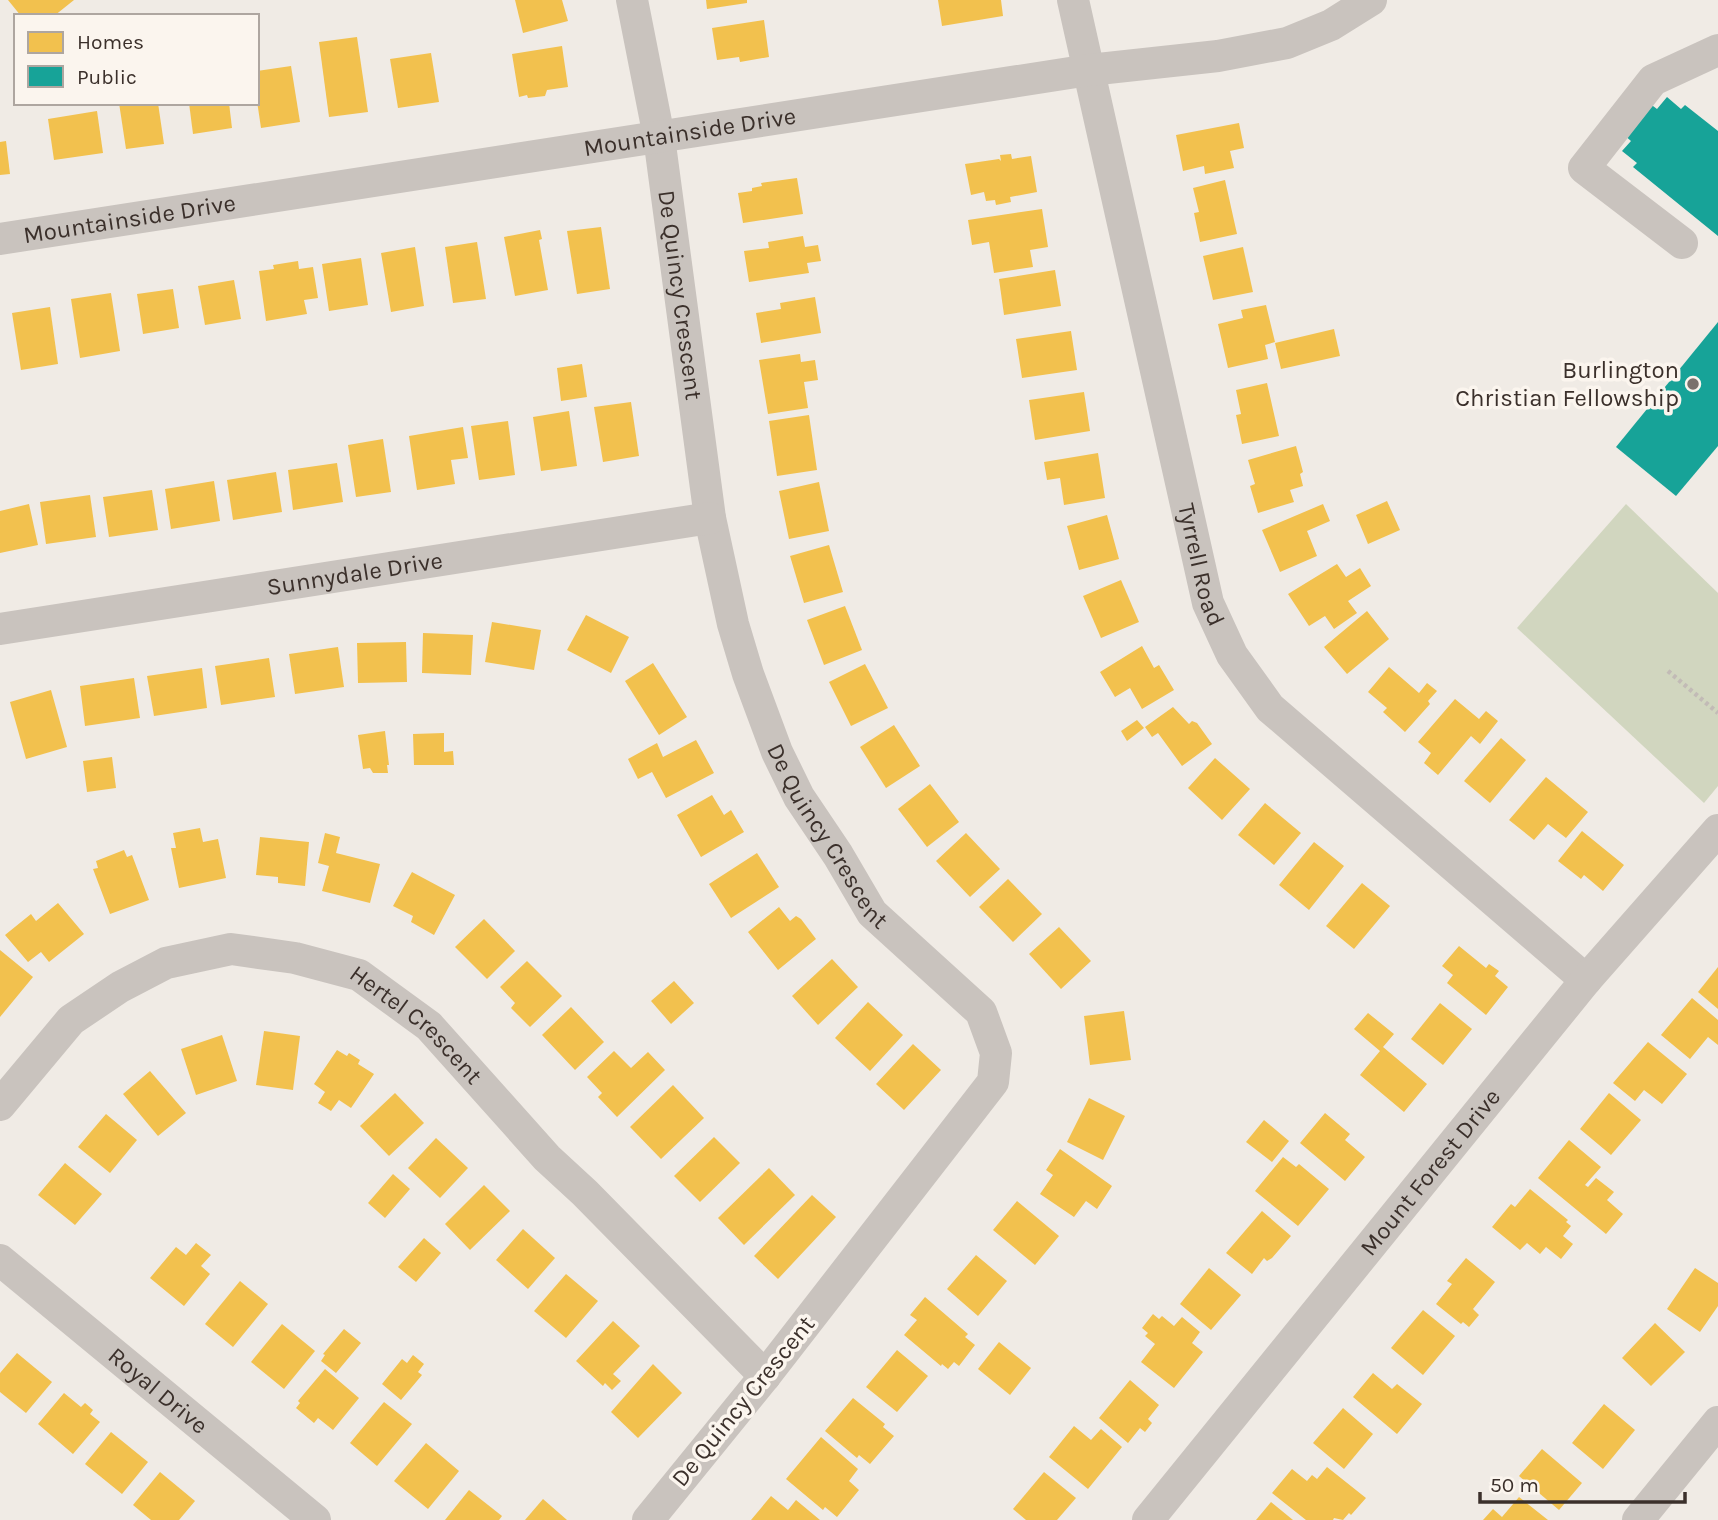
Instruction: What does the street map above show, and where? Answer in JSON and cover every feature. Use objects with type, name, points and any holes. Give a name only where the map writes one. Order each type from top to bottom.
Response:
[{"type":"street","name":"De Quincy Crescent","points":[[632,0],[659,137],[710,518],[733,624],[748,674],[777,752],[799,797],[838,855],[872,913],[981,1012],[996,1053],[993,1082],[765,1376],[648,1520]]},
{"type":"street","name":"Tyrrell Road","points":[[1073,0],[1208,603],[1232,656],[1270,708],[1586,980]]},
{"type":"street","name":"Mountainside Drive","points":[[0,239],[1089,70],[1218,56],[1287,43],[1331,25],[1371,0]]},
{"type":"street","points":[[1682,243],[1584,168],[1653,80],[1718,50]]},
{"type":"street","name":"Sunnydale Drive","points":[[0,629],[710,518]]},
{"type":"street","name":"Mount Forest Drive","points":[[1148,1520],[1586,980],[1718,830]]},
{"type":"street","name":"Hertel Crescent","points":[[0,1105],[71,1020],[120,987],[166,963],[231,949],[295,958],[359,975],[429,1026],[547,1158],[765,1376]]},
{"type":"street","name":"Royal Drive","points":[[0,1260],[315,1520]]},
{"type":"street","points":[[1638,1520],[1718,1422]]},
{"type":"path","points":[[1668,671],[1718,713]]},
{"type":"green space","points":[[1626,504],[1718,593],[1718,786],[1704,803],[1517,628]]},
{"type":"building: Homes","points":[[8,0],[74,0],[56,14],[19,14]]},
{"type":"building: Homes","points":[[515,0],[562,0],[568,21],[523,33]]},
{"type":"building: Homes","points":[[706,0],[747,0],[747,3],[707,9]]},
{"type":"building: Homes","points":[[938,0],[1001,0],[1003,16],[942,26]]},
{"type":"building: Homes","points":[[764,20],[769,57],[740,62],[739,57],[717,60],[712,28]]},
{"type":"building: Homes","points":[[357,37],[368,112],[329,117],[319,42]]},
{"type":"building: Homes","points":[[562,46],[568,87],[547,90],[545,96],[519,97],[512,54]]},
{"type":"building: Homes","points":[[431,53],[439,102],[398,108],[390,59]]},
{"type":"building: Homes","points":[[291,66],[300,122],[261,128],[258,105],[259,71]]},
{"type":"building: Homes","points":[[119,105],[158,105],[164,144],[126,149]]},
{"type":"building: Homes","points":[[189,105],[229,105],[232,128],[193,134]]},
{"type":"building: Homes","points":[[97,111],[103,153],[54,160],[48,119]]},
{"type":"building: Homes","points":[[1239,123],[1244,148],[1230,151],[1234,168],[1205,174],[1204,166],[1183,171],[1176,135]]},
{"type":"building: Homes","points":[[6,141],[10,174],[0,175],[0,142]]},
{"type":"building: Homes","points":[[1011,154],[1012,159],[1031,156],[1037,192],[1010,197],[1011,202],[996,205],[995,200],[986,201],[984,192],[971,195],[965,164],[999,159],[1001,161],[1000,155]]},
{"type":"building: Homes","points":[[797,178],[803,214],[743,223],[738,193],[752,191],[752,188],[762,186],[761,183]]},
{"type":"building: Homes","points":[[1225,180],[1237,234],[1200,242],[1194,213],[1199,212],[1193,188]]},
{"type":"building: Homes","points":[[1042,209],[1048,247],[1030,250],[1033,267],[994,273],[989,242],[972,245],[968,220]]},
{"type":"building: Homes","points":[[601,227],[610,289],[577,294],[567,231]]},
{"type":"building: Homes","points":[[540,230],[542,239],[539,240],[548,290],[515,296],[504,237]]},
{"type":"building: Homes","points":[[803,236],[805,247],[818,245],[821,261],[807,263],[809,273],[749,282],[744,251],[769,248],[768,242]]},
{"type":"building: Homes","points":[[477,242],[486,299],[453,303],[445,247]]},
{"type":"building: Homes","points":[[415,247],[424,306],[391,312],[381,253]]},
{"type":"building: Homes","points":[[1243,247],[1253,292],[1213,300],[1203,256]]},
{"type":"building: Homes","points":[[361,258],[368,305],[329,311],[322,264]]},
{"type":"building: Homes","points":[[298,261],[299,269],[313,267],[318,298],[304,300],[307,314],[266,321],[259,271],[274,269],[273,265]]},
{"type":"building: Homes","points":[[1055,270],[1061,306],[1004,315],[999,279]]},
{"type":"building: Homes","points":[[234,280],[241,319],[205,325],[198,286]]},
{"type":"building: Homes","points":[[173,289],[179,328],[143,334],[137,294]]},
{"type":"building: Homes","points":[[111,293],[120,351],[80,358],[71,299]]},
{"type":"building: Homes","points":[[815,297],[821,333],[761,343],[756,313],[781,309],[780,303]]},
{"type":"building: Homes","points":[[1266,305],[1275,342],[1265,345],[1268,359],[1228,368],[1218,324],[1243,318],[1241,310]]},
{"type":"building: Homes","points":[[50,307],[58,364],[21,370],[12,313]]},
{"type":"building: Homes","points":[[1334,329],[1340,356],[1281,369],[1275,343]]},
{"type":"building: Homes","points":[[1071,331],[1077,370],[1022,378],[1016,339]]},
{"type":"building: Homes","points":[[800,354],[801,362],[815,360],[818,380],[804,382],[808,408],[768,414],[759,360]]},
{"type":"building: Homes","points":[[582,364],[587,397],[561,401],[557,368]]},
{"type":"building: Homes","points":[[1267,383],[1279,436],[1242,444],[1236,415],[1241,414],[1236,390]]},
{"type":"building: Homes","points":[[1084,392],[1090,431],[1035,440],[1029,400]]},
{"type":"building: Homes","points":[[631,402],[639,456],[603,462],[594,407]]},
{"type":"building: Homes","points":[[569,411],[577,466],[541,471],[533,417]]},
{"type":"building: Homes","points":[[809,415],[817,470],[777,476],[769,421]]},
{"type":"building: Homes","points":[[508,421],[515,475],[479,480],[471,426]]},
{"type":"building: Homes","points":[[463,427],[468,458],[451,460],[455,484],[417,490],[409,436]]},
{"type":"building: Homes","points":[[383,439],[391,492],[356,497],[348,445]]},
{"type":"building: Homes","points":[[1296,446],[1303,472],[1300,474],[1303,486],[1290,490],[1294,502],[1258,513],[1250,486],[1255,484],[1248,460]]},
{"type":"building: Homes","points":[[1098,453],[1105,498],[1064,505],[1060,478],[1047,480],[1044,462]]},
{"type":"building: Homes","points":[[337,463],[343,502],[293,510],[288,470]]},
{"type":"building: Homes","points":[[276,472],[282,512],[233,520],[227,480]]},
{"type":"building: Homes","points":[[214,481],[220,521],[171,529],[165,489]]},
{"type":"building: Homes","points":[[819,482],[829,531],[789,539],[779,491]]},
{"type":"building: Homes","points":[[152,490],[158,530],[109,537],[103,497]]},
{"type":"building: Homes","points":[[90,495],[96,537],[46,544],[40,502]]},
{"type":"building: Homes","points":[[1387,501],[1400,530],[1368,544],[1356,515]]},
{"type":"building: Homes","points":[[29,504],[38,545],[0,553],[0,511]]},
{"type":"building: Homes","points":[[1323,504],[1330,521],[1307,531],[1317,556],[1280,572],[1262,530]]},
{"type":"building: Homes","points":[[1107,515],[1119,559],[1079,570],[1067,526]]},
{"type":"building: Homes","points":[[829,545],[843,592],[804,603],[790,556]]},
{"type":"building: Homes","points":[[1337,564],[1346,577],[1360,568],[1371,586],[1348,601],[1357,613],[1334,629],[1325,616],[1309,626],[1288,594]]},
{"type":"building: Homes","points":[[1121,580],[1139,622],[1101,638],[1083,596]]},
{"type":"building: Homes","points":[[845,606],[862,650],[824,665],[807,620]]},
{"type":"building: Homes","points":[[1367,611],[1389,639],[1347,674],[1324,647]]},
{"type":"building: Homes","points":[[586,615],[629,637],[611,673],[567,650]]},
{"type":"building: Homes","points":[[492,622],[541,630],[534,670],[485,662]]},
{"type":"building: Homes","points":[[423,633],[473,635],[471,675],[422,673]]},
{"type":"building: Homes","points":[[406,642],[407,682],[358,683],[357,643]]},
{"type":"building: Homes","points":[[1142,646],[1154,668],[1159,665],[1174,690],[1142,709],[1130,688],[1115,697],[1100,672]]},
{"type":"building: Homes","points":[[338,647],[344,687],[295,694],[289,654]]},
{"type":"building: Homes","points":[[269,658],[275,697],[221,705],[215,666]]},
{"type":"building: Homes","points":[[653,663],[687,717],[659,735],[625,681]]},
{"type":"building: Homes","points":[[865,664],[888,708],[851,726],[829,682]]},
{"type":"building: Homes","points":[[1389,667],[1419,693],[1427,683],[1437,691],[1428,701],[1430,704],[1405,732],[1383,712],[1387,708],[1368,692]]},
{"type":"building: Homes","points":[[202,668],[207,708],[154,716],[147,676]]},
{"type":"building: Homes","points":[[134,678],[140,718],[85,726],[80,686]]},
{"type":"building: Homes","points":[[51,690],[67,747],[26,759],[10,702]]},
{"type":"building: Homes","points":[[1455,699],[1479,719],[1486,711],[1498,721],[1480,744],[1471,736],[1438,775],[1424,763],[1431,753],[1418,742]]},
{"type":"building: Homes","points":[[1173,707],[1189,724],[1192,721],[1197,723],[1212,744],[1182,766],[1158,733],[1152,737],[1145,727]]},
{"type":"building: Homes","points":[[1137,720],[1144,728],[1127,741],[1121,731]]},
{"type":"building: Homes","points":[[894,725],[920,766],[886,788],[860,747]]},
{"type":"building: Homes","points":[[385,731],[388,773],[373,773],[370,768],[363,769],[358,735]]},
{"type":"building: Homes","points":[[444,733],[444,752],[453,751],[454,765],[414,765],[413,734]]},
{"type":"building: Homes","points":[[1501,738],[1526,760],[1490,803],[1464,781]]},
{"type":"building: Homes","points":[[696,740],[714,773],[666,798],[652,772],[638,779],[628,759],[657,743],[663,757]]},
{"type":"building: Homes","points":[[112,757],[116,788],[87,792],[83,761]]},
{"type":"building: Homes","points":[[1215,758],[1250,789],[1222,820],[1188,788]]},
{"type":"building: Homes","points":[[1546,777],[1588,812],[1566,838],[1548,824],[1534,840],[1509,820]]},
{"type":"building: Homes","points":[[930,784],[959,822],[927,847],[898,809]]},
{"type":"building: Homes","points":[[712,795],[724,815],[731,810],[744,832],[701,857],[677,815]]},
{"type":"building: Homes","points":[[1265,803],[1301,833],[1274,865],[1238,835]]},
{"type":"building: Homes","points":[[200,828],[203,842],[218,839],[226,878],[179,888],[171,848],[176,848],[173,833]]},
{"type":"building: Homes","points":[[1582,831],[1624,865],[1603,891],[1584,875],[1581,879],[1558,861]]},
{"type":"building: Homes","points":[[325,833],[340,837],[336,853],[380,864],[370,903],[322,891],[329,866],[318,863]]},
{"type":"building: Homes","points":[[966,833],[1000,869],[970,897],[936,861]]},
{"type":"building: Homes","points":[[260,837],[309,842],[305,886],[278,883],[278,877],[256,875]]},
{"type":"building: Homes","points":[[1314,842],[1344,866],[1309,910],[1279,885]]},
{"type":"building: Homes","points":[[124,850],[127,857],[132,855],[149,900],[110,914],[93,869],[98,868],[96,861]]},
{"type":"building: Homes","points":[[757,853],[779,887],[731,918],[709,884]]},
{"type":"building: Homes","points":[[412,872],[455,895],[434,935],[411,922],[413,916],[393,906]]},
{"type":"building: Homes","points":[[1008,879],[1042,914],[1013,942],[979,907]]},
{"type":"building: Homes","points":[[1362,883],[1390,906],[1354,949],[1326,926]]},
{"type":"building: Homes","points":[[58,903],[84,934],[49,962],[41,952],[28,962],[5,935],[31,914],[36,921]]},
{"type":"building: Homes","points":[[779,907],[790,921],[796,916],[801,919],[816,939],[778,970],[748,932]]},
{"type":"building: Homes","points":[[484,919],[515,951],[487,979],[455,947]]},
{"type":"building: Homes","points":[[1059,927],[1091,961],[1061,989],[1029,954]]},
{"type":"building: Homes","points":[[1459,946],[1486,968],[1489,964],[1499,971],[1495,976],[1508,987],[1486,1015],[1447,983],[1453,975],[1442,966]]},
{"type":"building: Homes","points":[[0,950],[33,977],[0,1017]]},
{"type":"building: Homes","points":[[832,959],[858,987],[818,1025],[792,996]]},
{"type":"building: Homes","points":[[527,961],[562,996],[530,1027],[511,1008],[515,1003],[500,987]]},
{"type":"building: Homes","points":[[1718,967],[1718,1009],[1698,992]]},
{"type":"building: Homes","points":[[674,981],[694,1003],[671,1024],[651,1001]]},
{"type":"building: Homes","points":[[1692,998],[1718,1020],[1718,1045],[1708,1037],[1690,1059],[1661,1035]]},
{"type":"building: Homes","points":[[868,1002],[903,1035],[870,1071],[835,1038]]},
{"type":"building: Homes","points":[[1440,1003],[1472,1029],[1443,1065],[1411,1039]]},
{"type":"building: Homes","points":[[571,1007],[604,1042],[575,1070],[542,1035]]},
{"type":"building: Homes","points":[[1124,1011],[1131,1060],[1090,1065],[1084,1016]]},
{"type":"building: Homes","points":[[1368,1013],[1394,1034],[1383,1047],[1427,1084],[1404,1112],[1360,1075],[1380,1051],[1354,1029]]},
{"type":"building: Homes","points":[[264,1031],[300,1036],[293,1090],[256,1085]]},
{"type":"building: Homes","points":[[222,1035],[237,1081],[196,1095],[181,1049]]},
{"type":"building: Homes","points":[[1648,1042],[1687,1074],[1662,1104],[1644,1090],[1635,1101],[1613,1083]]},
{"type":"building: Homes","points":[[913,1044],[941,1070],[904,1110],[876,1084]]},
{"type":"building: Homes","points":[[337,1050],[360,1060],[358,1064],[374,1074],[351,1108],[339,1100],[331,1111],[318,1103],[325,1092],[314,1084]]},
{"type":"building: Homes","points":[[614,1051],[631,1068],[648,1052],[665,1070],[617,1117],[598,1097],[602,1093],[587,1077]]},
{"type":"building: Homes","points":[[150,1071],[186,1113],[158,1136],[123,1094]]},
{"type":"building: Homes","points":[[673,1085],[704,1118],[661,1159],[630,1127]]},
{"type":"building: Homes","points":[[395,1093],[424,1123],[389,1156],[360,1126]]},
{"type":"building: Homes","points":[[1609,1093],[1641,1120],[1611,1155],[1580,1129]]},
{"type":"building: Homes","points":[[1089,1098],[1125,1116],[1103,1160],[1067,1142]]},
{"type":"building: Homes","points":[[1325,1113],[1350,1134],[1345,1140],[1365,1157],[1345,1181],[1300,1143]]},
{"type":"building: Homes","points":[[106,1114],[137,1140],[110,1173],[78,1147]]},
{"type":"building: Homes","points":[[1264,1120],[1289,1141],[1272,1162],[1246,1142]]},
{"type":"building: Homes","points":[[714,1137],[740,1163],[700,1202],[674,1176]]},
{"type":"building: Homes","points":[[436,1138],[468,1168],[440,1198],[408,1168]]},
{"type":"building: Homes","points":[[1569,1140],[1601,1167],[1585,1185],[1588,1187],[1596,1178],[1614,1192],[1607,1200],[1623,1214],[1606,1234],[1538,1178]]},
{"type":"building: Homes","points":[[1060,1149],[1112,1186],[1097,1209],[1086,1201],[1074,1217],[1040,1194],[1053,1175],[1046,1170]]},
{"type":"building: Homes","points":[[1283,1157],[1296,1167],[1299,1164],[1329,1189],[1298,1226],[1255,1191]]},
{"type":"building: Homes","points":[[65,1163],[102,1194],[75,1225],[38,1195]]},
{"type":"building: Homes","points":[[769,1168],[795,1195],[744,1245],[718,1218]]},
{"type":"building: Homes","points":[[393,1174],[410,1189],[385,1218],[368,1203]]},
{"type":"building: Homes","points":[[484,1185],[510,1211],[470,1250],[445,1224]]},
{"type":"building: Homes","points":[[1530,1189],[1568,1220],[1566,1222],[1571,1226],[1563,1236],[1573,1244],[1561,1259],[1546,1247],[1540,1254],[1527,1243],[1520,1250],[1492,1227],[1511,1204],[1515,1207]]},
{"type":"building: Homes","points":[[812,1195],[836,1217],[778,1279],[754,1256]]},
{"type":"building: Homes","points":[[1017,1201],[1059,1236],[1035,1265],[993,1230]]},
{"type":"building: Homes","points":[[1262,1211],[1291,1236],[1272,1258],[1267,1261],[1264,1258],[1252,1274],[1226,1253]]},
{"type":"building: Homes","points":[[523,1229],[555,1258],[528,1289],[496,1260]]},
{"type":"building: Homes","points":[[424,1238],[441,1253],[416,1282],[398,1267]]},
{"type":"building: Homes","points":[[196,1243],[211,1255],[201,1266],[210,1274],[184,1306],[150,1278],[176,1247],[186,1255]]},
{"type":"building: Homes","points":[[976,1255],[1007,1281],[978,1316],[947,1289]]},
{"type":"building: Homes","points":[[1466,1258],[1495,1282],[1473,1309],[1479,1315],[1469,1327],[1463,1322],[1461,1324],[1436,1304],[1452,1284],[1447,1281]]},
{"type":"building: Homes","points":[[1209,1268],[1241,1295],[1211,1330],[1180,1304]]},
{"type":"building: Homes","points":[[1695,1268],[1718,1283],[1718,1306],[1700,1332],[1667,1309]]},
{"type":"building: Homes","points":[[566,1274],[598,1301],[566,1338],[534,1311]]},
{"type":"building: Homes","points":[[240,1281],[268,1304],[233,1347],[205,1324]]},
{"type":"building: Homes","points":[[925,1297],[968,1334],[965,1337],[975,1345],[959,1366],[954,1362],[948,1369],[942,1364],[941,1366],[904,1335],[917,1320],[910,1315]]},
{"type":"building: Homes","points":[[1423,1310],[1455,1336],[1423,1375],[1391,1348]]},
{"type":"building: Homes","points":[[1153,1314],[1159,1319],[1162,1316],[1174,1326],[1182,1317],[1200,1332],[1192,1343],[1203,1352],[1174,1388],[1141,1362],[1155,1344],[1145,1336],[1148,1333],[1142,1328]]},
{"type":"building: Homes","points":[[613,1321],[640,1346],[613,1374],[621,1381],[612,1390],[605,1383],[603,1386],[576,1361]]},
{"type":"building: Homes","points":[[1655,1323],[1685,1352],[1651,1386],[1622,1358]]},
{"type":"building: Homes","points":[[282,1324],[315,1351],[284,1389],[251,1362]]},
{"type":"building: Homes","points":[[344,1329],[361,1343],[336,1373],[321,1361],[325,1355],[323,1354]]},
{"type":"building: Homes","points":[[999,1342],[1031,1368],[1010,1395],[978,1369]]},
{"type":"building: Homes","points":[[897,1350],[928,1376],[897,1412],[866,1387]]},
{"type":"building: Homes","points":[[17,1353],[52,1382],[26,1413],[0,1392],[0,1373]]},
{"type":"building: Homes","points":[[413,1355],[424,1364],[418,1372],[422,1375],[401,1400],[382,1384],[402,1359],[407,1363]]},
{"type":"building: Homes","points":[[653,1364],[682,1393],[638,1438],[611,1412]]},
{"type":"building: Homes","points":[[325,1369],[359,1398],[333,1430],[318,1418],[314,1423],[296,1408],[300,1403],[298,1401]]},
{"type":"building: Homes","points":[[1373,1373],[1392,1389],[1397,1384],[1422,1404],[1397,1434],[1353,1397]]},
{"type":"building: Homes","points":[[1130,1380],[1159,1405],[1148,1419],[1152,1423],[1145,1432],[1140,1428],[1128,1443],[1099,1418]]},
{"type":"building: Homes","points":[[64,1393],[81,1407],[85,1403],[93,1410],[90,1414],[100,1422],[73,1454],[38,1424]]},
{"type":"building: Homes","points":[[853,1398],[885,1424],[883,1427],[894,1436],[870,1464],[859,1455],[857,1458],[825,1431]]},
{"type":"building: Homes","points":[[384,1402],[412,1424],[377,1466],[350,1443]]},
{"type":"building: Homes","points":[[1604,1404],[1635,1430],[1603,1469],[1572,1443]]},
{"type":"building: Homes","points":[[1343,1408],[1373,1434],[1344,1469],[1313,1443]]},
{"type":"building: Homes","points":[[1074,1426],[1091,1440],[1101,1429],[1122,1447],[1088,1489],[1049,1457]]},
{"type":"building: Homes","points":[[111,1432],[148,1462],[122,1494],[85,1464]]},
{"type":"building: Homes","points":[[821,1437],[858,1469],[849,1481],[859,1490],[837,1517],[825,1507],[823,1510],[786,1479]]},
{"type":"building: Homes","points":[[426,1443],[459,1471],[428,1509],[394,1481]]},
{"type":"building: Homes","points":[[1542,1449],[1582,1483],[1559,1510],[1519,1476]]},
{"type":"building: Homes","points":[[1327,1467],[1366,1498],[1343,1520],[1306,1520],[1272,1493],[1292,1469],[1307,1481],[1312,1475],[1317,1479]]},
{"type":"building: Homes","points":[[160,1472],[195,1501],[179,1520],[151,1520],[133,1505]]},
{"type":"building: Homes","points":[[1044,1472],[1076,1498],[1057,1520],[1026,1520],[1013,1509]]},
{"type":"building: Homes","points":[[469,1490],[502,1516],[499,1520],[445,1520]]},
{"type":"building: Homes","points":[[771,1496],[788,1510],[796,1500],[820,1520],[751,1520]]},
{"type":"building: Homes","points":[[1519,1497],[1548,1520],[1483,1520],[1493,1509],[1502,1517]]},
{"type":"building: Homes","points":[[543,1499],[567,1520],[525,1520]]},
{"type":"building: Homes","points":[[1271,1502],[1293,1520],[1256,1520]]},
{"type":"building: Public","points":[[1667,97],[1681,109],[1685,105],[1718,131],[1718,236],[1633,167],[1637,163],[1622,151],[1631,141],[1623,134],[1649,103],[1657,109]]},
{"type":"building: Public","name":"Burlington Christian Fellowship","points":[[1718,322],[1718,446],[1676,496],[1616,447]]},
{"type":"place","name":"Burlington Christian Fellowship","points":[[1693,384]]}]
